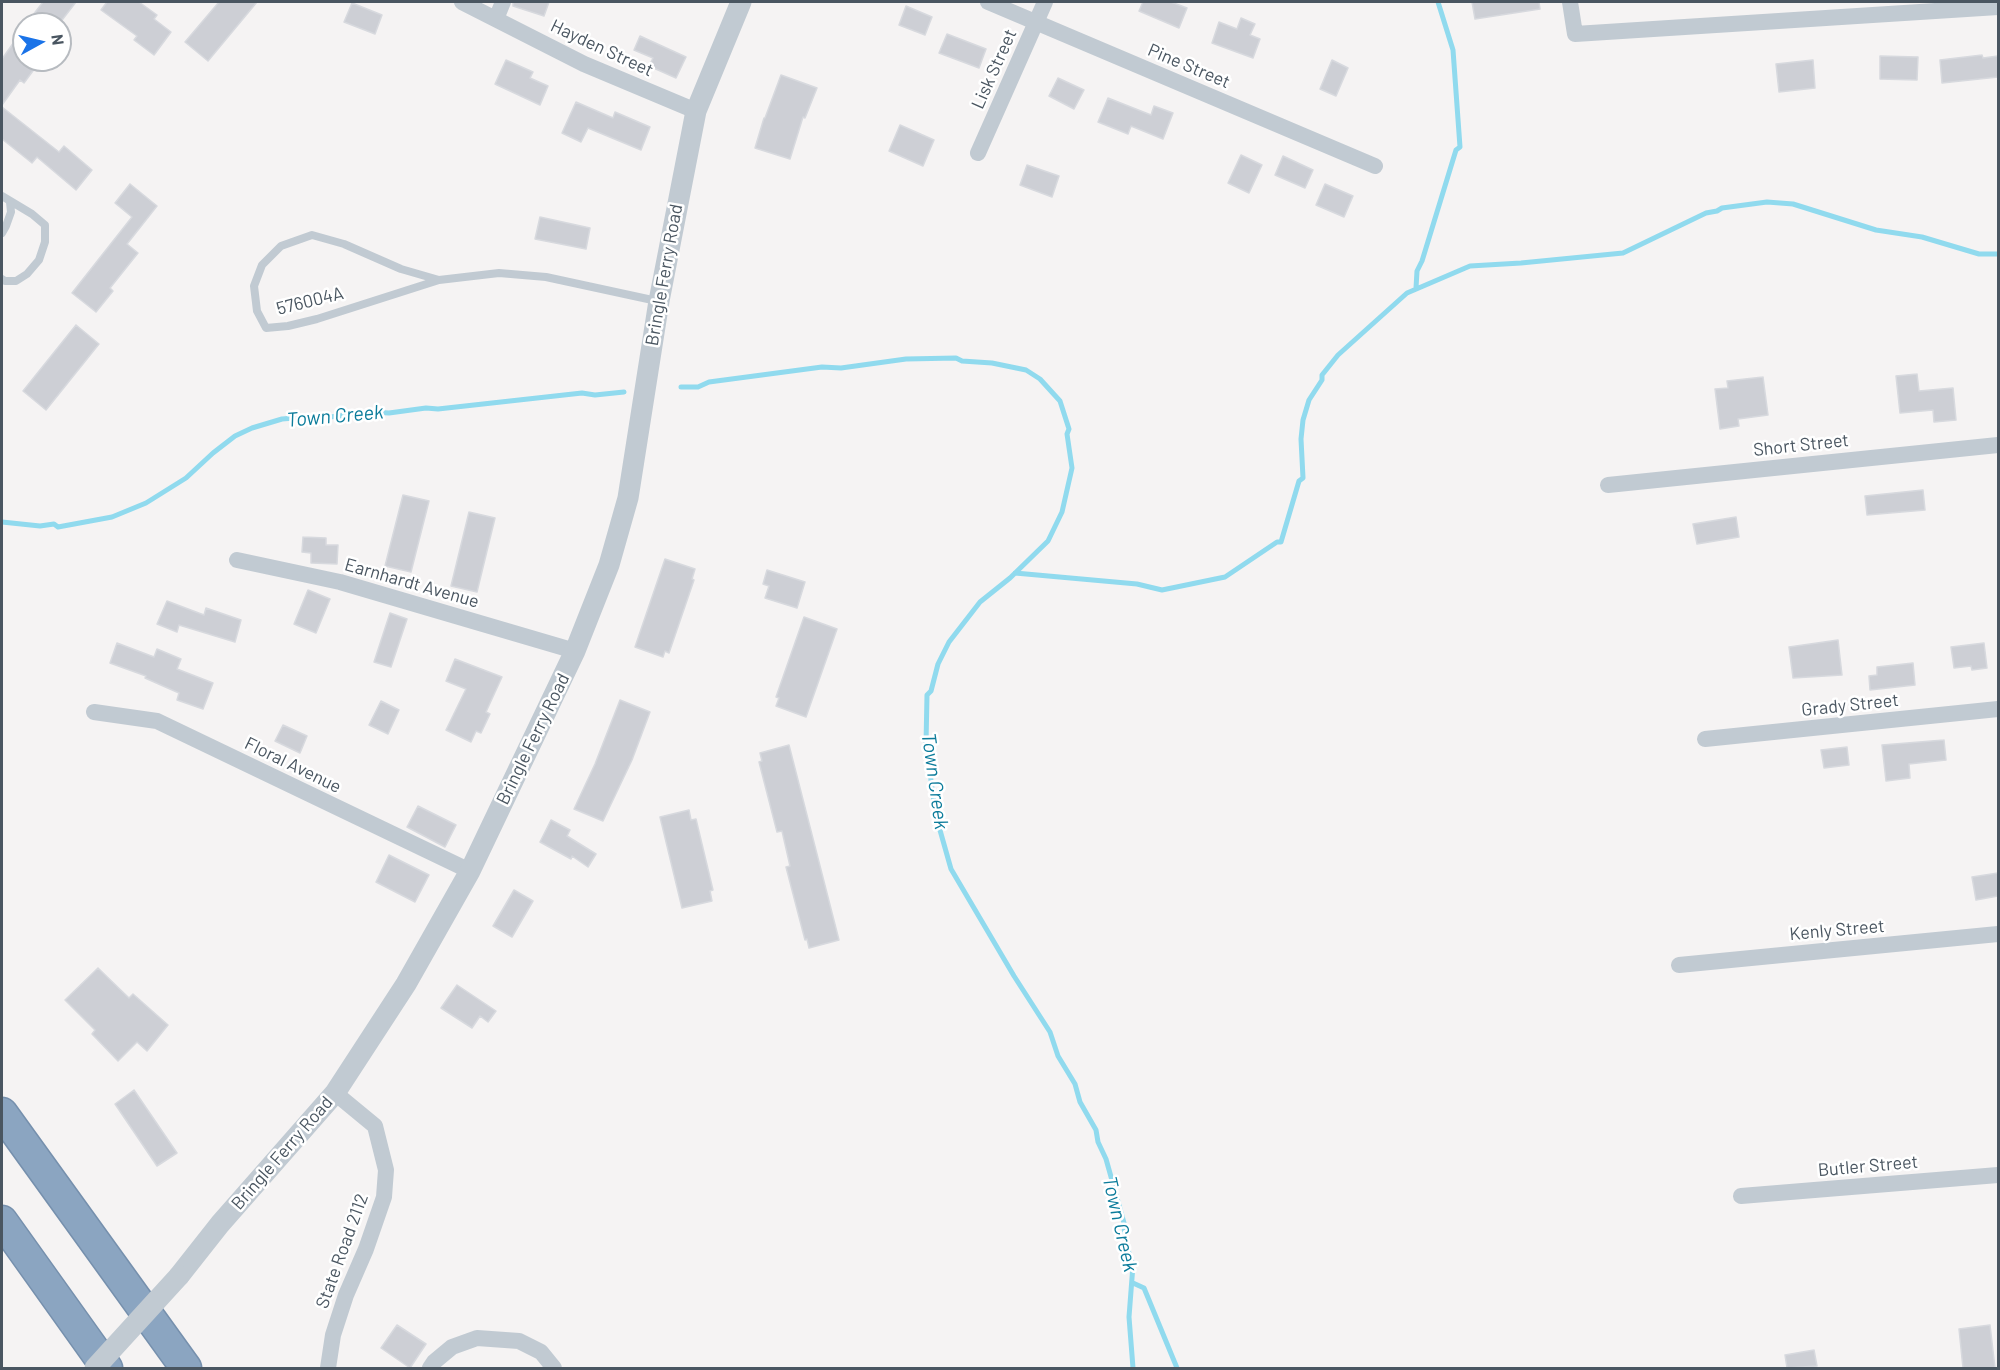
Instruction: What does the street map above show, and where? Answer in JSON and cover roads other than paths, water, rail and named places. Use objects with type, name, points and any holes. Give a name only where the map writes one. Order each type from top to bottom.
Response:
[{"type":"highway","points":[[2,1113],[186,1368]]},
{"type":"highway","points":[[2,1221],[107,1368]]},
{"type":"street","name":"Hayden Street","points":[[462,2],[584,63],[696,111]]},
{"type":"street","points":[[496,19],[504,2]]},
{"type":"street","name":"Bringle Ferry Road","points":[[95,1368],[179,1276],[220,1224],[335,1094],[406,984],[470,871],[575,651],[609,565],[628,498],[658,301],[696,111],[741,2]]},
{"type":"street","name":"Pine Street","points":[[988,2],[1375,166]]},
{"type":"street","name":"Lisk Street","points":[[978,153],[1045,2]]},
{"type":"street","points":[[1570,2],[1575,33],[1998,7]]},
{"type":"street","name":"Short Street","points":[[1608,485],[1998,445]]},
{"type":"street","name":"Earnhardt Avenue","points":[[237,560],[340,582],[575,651]]},
{"type":"street","name":"Grady Street","points":[[1705,739],[1998,709]]},
{"type":"street","name":"Floral Avenue","points":[[94,712],[158,721],[470,871]]},
{"type":"street","name":"Kenly Street","points":[[1679,965],[1998,934]]},
{"type":"street","name":"State Road 2112","points":[[328,1368],[333,1335],[346,1295],[366,1249],[384,1197],[386,1170],[375,1126],[335,1094]]},
{"type":"street","name":"Butler Street","points":[[1741,1196],[1998,1175]]},
{"type":"street","points":[[430,1368],[452,1347],[477,1338],[519,1341],[541,1352],[554,1368]]},
{"type":"lane","points":[[2,196],[32,214],[45,225],[45,242],[39,260],[27,274],[16,281],[2,279]]},
{"type":"lane","points":[[2,233],[11,212],[10,202]]},
{"type":"lane","name":"576004A","points":[[439,280],[401,269],[344,244],[312,235],[281,246],[262,265],[254,286],[257,311],[266,328],[288,326],[317,319],[439,280],[499,273],[546,277],[658,301]]},
{"type":"waterway","points":[[1416,288],[1417,271],[1456,150],[1460,147],[1453,50],[1438,2]]},
{"type":"waterway","points":[[1015,573],[1137,584],[1162,590],[1225,577],[1277,542],[1281,542],[1299,481],[1303,478],[1301,439],[1303,420],[1309,400],[1322,380],[1322,375],[1338,355],[1407,293],[1470,266],[1623,253],[1706,213],[1722,208],[1767,202],[1793,204],[1876,230],[1922,237],[1979,254],[1998,254]]},
{"type":"waterway","name":"Town Creek","points":[[681,387],[698,387],[709,382],[822,367],[841,368],[906,359],[956,358],[962,361],[992,363],[1026,370],[1040,379],[1060,401],[1069,429],[1067,434],[1072,468],[1062,512],[1048,541],[1010,578],[980,602],[949,642],[938,664],[931,691],[927,695],[926,744],[936,816],[951,869],[1050,1032],[1058,1056],[1075,1084],[1080,1102],[1096,1130],[1098,1142],[1106,1159],[1124,1223],[1125,1241],[1133,1265],[1129,1317],[1133,1368]]},
{"type":"waterway","name":"Town Creek","points":[[2,522],[40,526],[54,524],[58,527],[112,517],[146,503],[186,478],[235,436],[282,419],[372,412],[389,413],[582,393],[595,395],[624,392]]},
{"type":"waterway","name":"Town Creek","points":[[1133,1283],[1144,1288],[1177,1368]]}]
